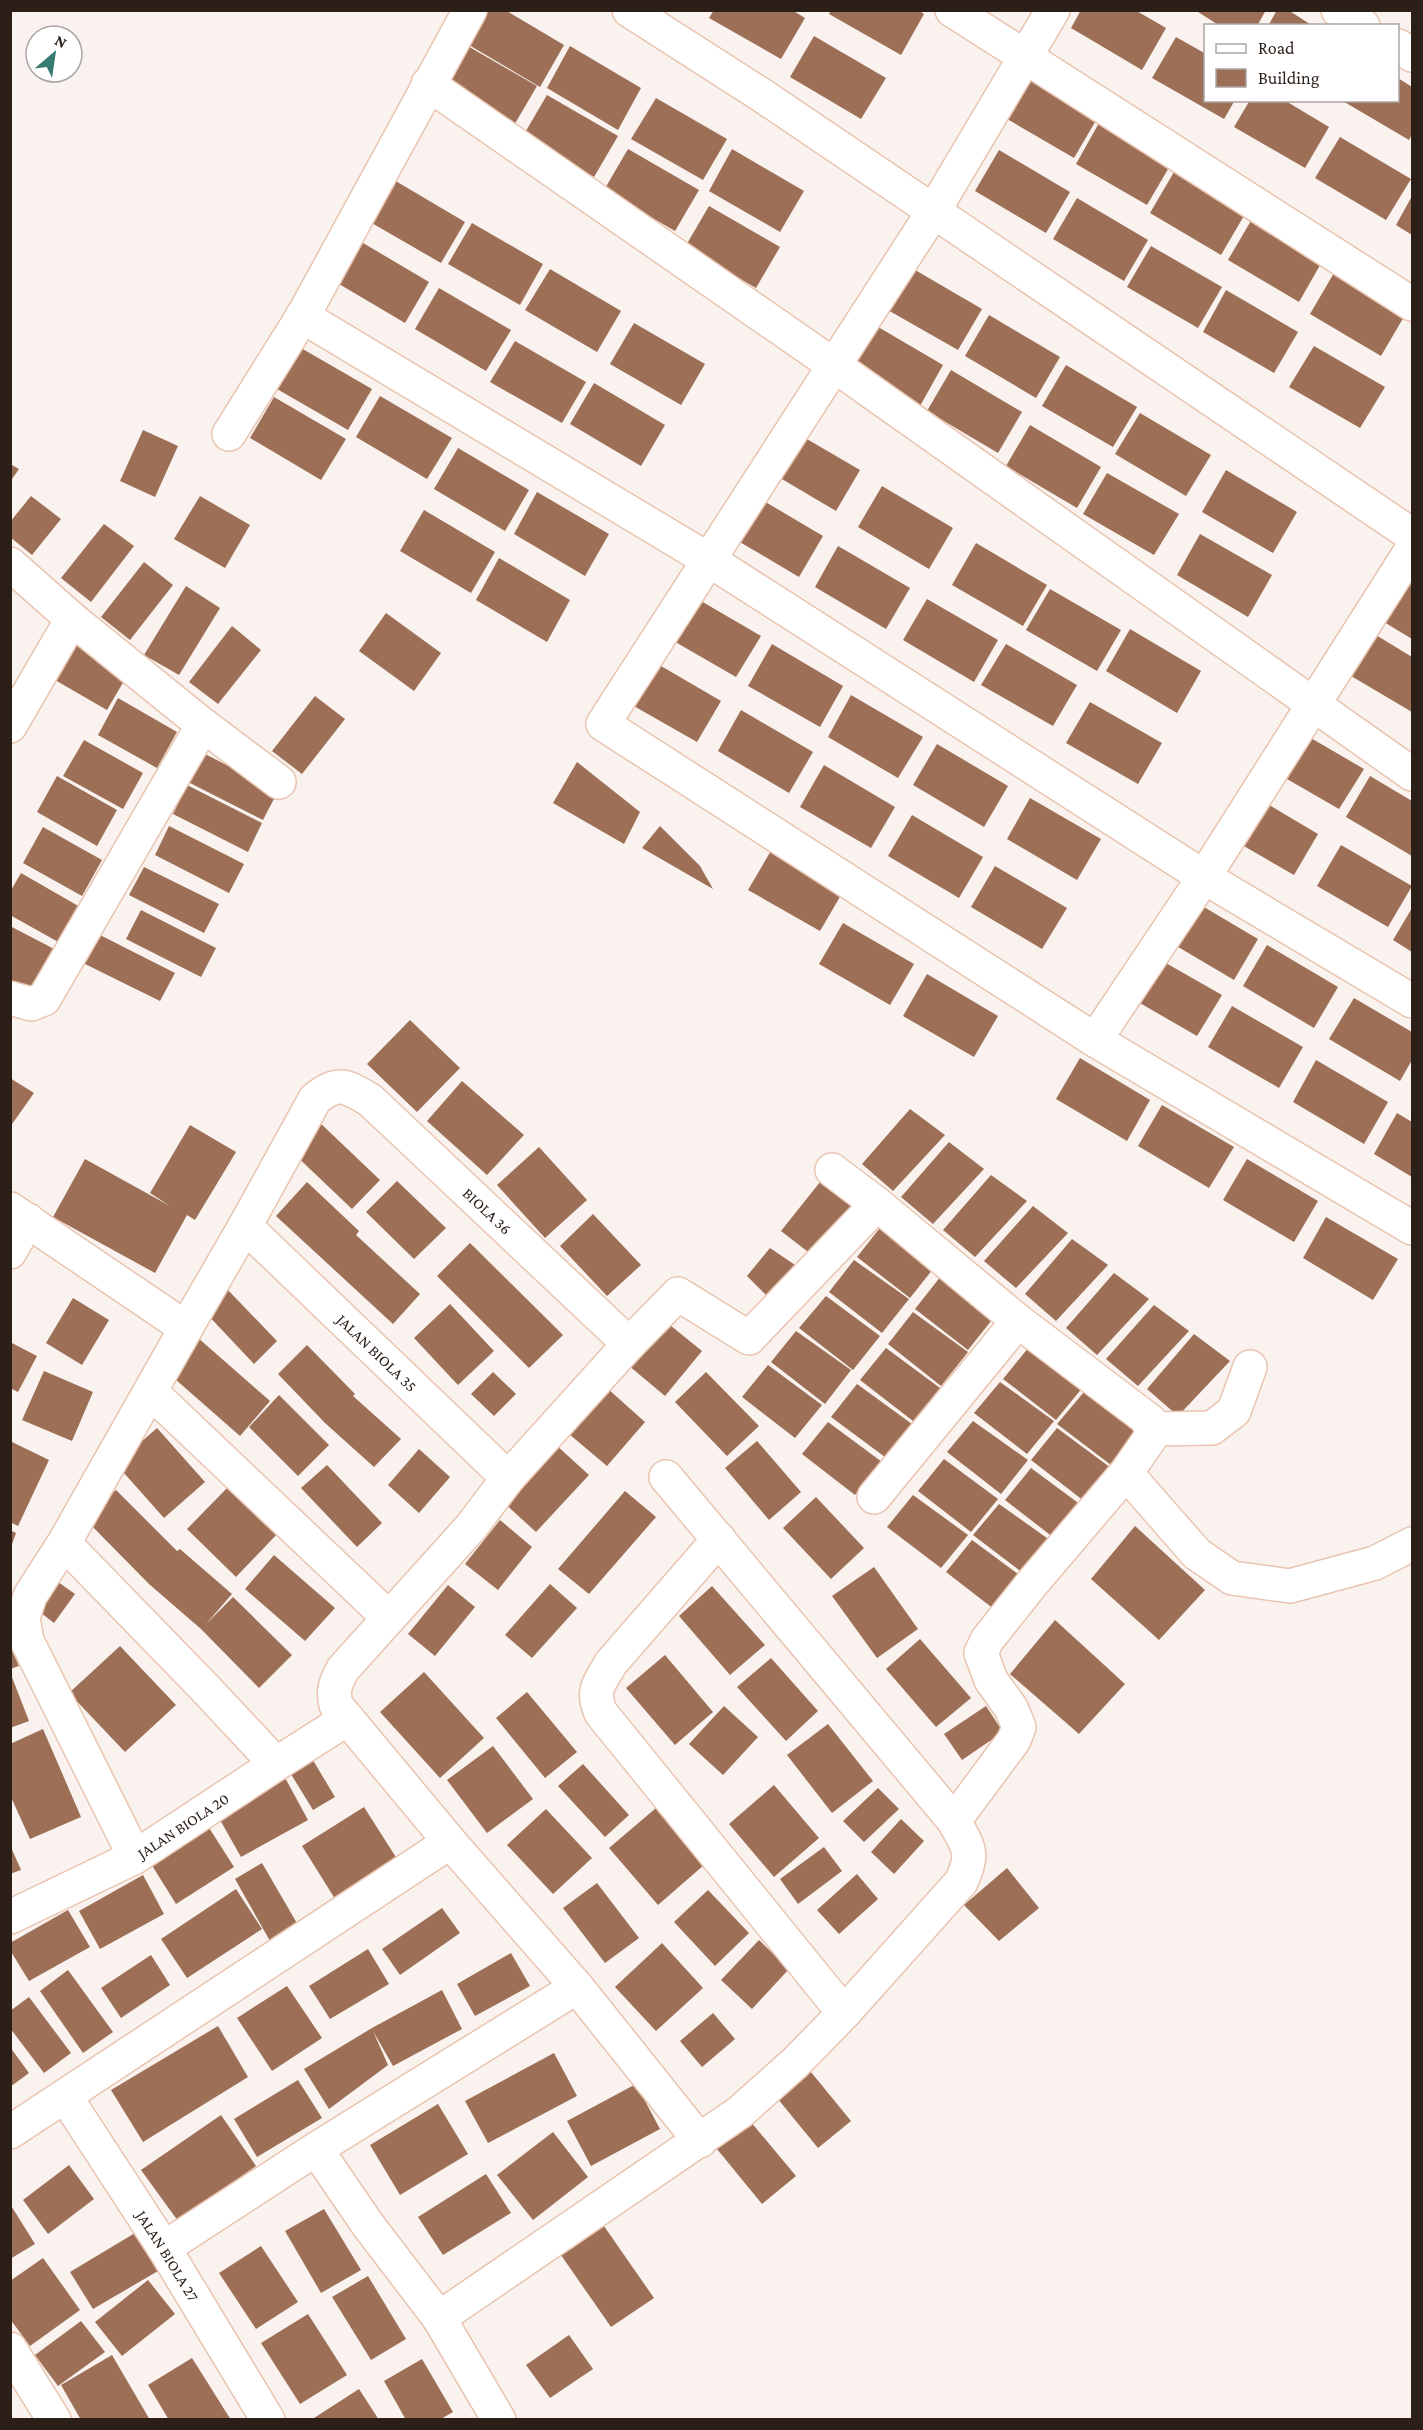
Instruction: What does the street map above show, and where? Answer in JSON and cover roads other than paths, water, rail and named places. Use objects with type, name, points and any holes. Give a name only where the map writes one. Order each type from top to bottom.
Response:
[{"type":"street","points":[[229,434],[302,316],[470,10]]},
{"type":"street","points":[[629,10],[760,94],[1413,535]]},
{"type":"street","points":[[952,10],[1413,304]]},
{"type":"street","points":[[1053,10],[933,212],[603,723],[1095,1040],[1413,1228]]},
{"type":"street","points":[[1338,10],[1360,24]]},
{"type":"street","points":[[1399,47],[1413,55]]},
{"type":"street","points":[[428,84],[835,366],[1413,774]]},
{"type":"street","points":[[302,316],[709,560],[1204,877],[1413,1001]]},
{"type":"street","points":[[1095,1040],[1204,877],[1312,704],[1413,549]]},
{"type":"street","points":[[10,564],[72,619],[202,725],[279,782]]},
{"type":"street","points":[[10,726],[72,619]]},
{"type":"street","points":[[10,998],[31,1004],[44,999],[202,725]]},
{"type":"street","name":"BIOLA 36","points":[[245,1226],[315,1099],[329,1088],[340,1086],[351,1089],[370,1100],[629,1344]]},
{"type":"street","points":[[832,1170],[877,1204],[1018,1321],[1150,1421],[1152,1429],[1151,1437],[1126,1473],[987,1640],[981,1653],[991,1680],[1011,1708],[1019,1727],[1014,1740],[954,1821]]},
{"type":"street","points":[[700,2141],[577,1987],[450,1842],[347,1719],[336,1705],[333,1694],[343,1669],[471,1527],[508,1478],[629,1344],[678,1294],[749,1338],[877,1204]]},
{"type":"street","points":[[10,1252],[19,1215],[186,1328]]},
{"type":"street","points":[[135,1857],[27,1641],[23,1618],[25,1606],[64,1543],[245,1226]]},
{"type":"street","name":"JALAN BIOLA 35","points":[[245,1226],[508,1478]]},
{"type":"street","points":[[874,1497],[1018,1321]]},
{"type":"street","points":[[1152,1429],[1212,1428],[1234,1411],[1250,1367]]},
{"type":"street","points":[[150,1392],[389,1618]]},
{"type":"street","points":[[1126,1473],[1197,1554],[1233,1578],[1290,1586],[1375,1563],[1413,1544]]},
{"type":"street","points":[[440,2318],[740,2112],[780,2077],[844,2013],[962,1882],[970,1863],[969,1850],[954,1821],[666,1478]]},
{"type":"street","points":[[718,1539],[616,1656],[599,1684],[595,1700],[601,1713],[844,2013]]},
{"type":"street","points":[[64,1543],[276,1764]]},
{"type":"street","name":"JALAN BIOLA 20","points":[[10,1917],[135,1857],[347,1719]]},
{"type":"street","points":[[10,2132],[450,1842]]},
{"type":"street","points":[[164,2248],[316,2149],[577,1987]]},
{"type":"street","name":"JALAN BIOLA 27","points":[[65,2096],[164,2248],[268,2420]]},
{"type":"street","points":[[316,2149],[368,2225],[440,2318],[499,2420]]},
{"type":"street","points":[[10,2349],[54,2420]]}]
